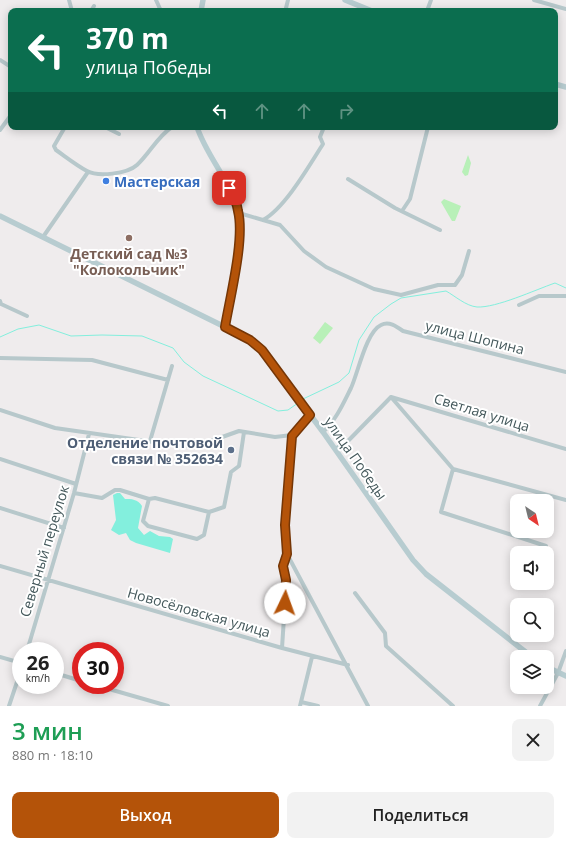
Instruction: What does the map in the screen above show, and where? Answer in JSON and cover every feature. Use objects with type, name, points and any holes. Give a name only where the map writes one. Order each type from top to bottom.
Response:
[{"type":"street","points":[[345,0],[365,8]]},
{"type":"street","points":[[534,0],[566,9]]},
{"type":"street","points":[[0,130],[8,119]]},
{"type":"street","points":[[63,130],[54,146],[56,150],[88,172],[108,174],[128,171],[137,166],[163,134],[168,130]]},
{"type":"street","points":[[111,130],[119,134]]},
{"type":"street","points":[[198,130],[234,197],[239,213],[237,255],[225,327]]},
{"type":"street","points":[[263,220],[278,208],[309,165],[322,144],[320,137],[323,130]]},
{"type":"street","points":[[402,211],[410,199],[427,130]]},
{"type":"street","points":[[43,237],[88,172]]},
{"type":"street","points":[[348,179],[402,211],[440,230]]},
{"type":"street","points":[[239,213],[280,225],[304,251],[326,267],[374,289],[401,295],[438,285],[455,285],[462,275],[469,251]]},
{"type":"street","name":"улица Победы","points":[[0,216],[250,340],[262,350],[304,405],[413,560],[426,574],[523,650]]},
{"type":"street","points":[[519,305],[540,296],[566,296]]},
{"type":"street","points":[[0,301],[1,304],[27,316]]},
{"type":"street","name":"улица Шопина","points":[[323,432],[333,422],[337,415],[351,387],[369,340],[380,326],[393,324],[403,331],[566,372]]},
{"type":"street","points":[[0,358],[92,360],[168,380]]},
{"type":"street","points":[[150,441],[172,366]]},
{"type":"street","points":[[335,449],[348,442],[391,397],[453,469],[566,500]]},
{"type":"street","name":"Светлая улица","points":[[391,397],[566,449]]},
{"type":"street","points":[[0,410],[55,428],[181,446],[197,446],[239,431],[275,437],[292,436]]},
{"type":"street","points":[[282,648],[286,588],[283,566],[287,554],[285,525],[292,436],[310,415]]},
{"type":"street","points":[[74,493],[102,498],[115,490],[120,490],[149,499],[155,498],[209,512],[224,507],[231,472],[239,466],[244,432]]},
{"type":"street","name":"Северный переулок","points":[[29,642],[49,580],[89,434]]},
{"type":"street","points":[[0,460],[76,484]]},
{"type":"street","points":[[453,469],[442,512],[546,546]]},
{"type":"street","points":[[149,499],[143,521],[148,526],[198,539],[204,535],[209,512]]},
{"type":"street","points":[[0,508],[64,528]]},
{"type":"street","points":[[287,554],[348,665],[368,706]]},
{"type":"street","name":"Новосёловская улица","points":[[0,566],[312,657],[348,665]]},
{"type":"street","points":[[355,593],[385,633],[386,646],[453,706]]},
{"type":"street","points":[[540,706],[558,673],[566,651]]},
{"type":"street","points":[[0,657],[12,660]]},
{"type":"street","points":[[312,657],[300,704],[318,706]]},
{"type":"street","points":[[554,671],[566,676]]},
{"type":"street","points":[[124,693],[168,706]]},
{"type":"street","points":[[9,706],[13,694]]},
{"type":"shaded area","points":[[468,155],[471,163],[468,175],[465,176],[462,172]]},
{"type":"shaded area","points":[[444,199],[461,206],[455,221],[452,221],[441,202]]},
{"type":"shaded area","points":[[325,322],[333,328],[320,344],[313,338]]},
{"type":"shaded area","points":[[120,493],[125,499],[132,499],[136,501],[142,506],[138,528],[144,535],[150,531],[159,536],[170,537],[173,539],[170,553],[136,543],[130,540],[126,533],[119,535],[111,530],[116,520],[113,495]]},
{"type":"waterway","points":[[303,399],[339,382],[349,373],[359,340],[374,317],[401,298],[446,291],[469,305],[485,307],[505,302],[555,283],[566,288]]},
{"type":"waterway","points":[[0,337],[18,329],[39,325],[71,336],[142,336],[173,348],[184,362],[203,376],[278,411],[288,410],[298,403]]},
{"type":"place","name":"Мастерская","points":[[106,181]]},
{"type":"place","name":"Детский сад №3 \"Колокольчик\"","points":[[129,238]]},
{"type":"place","name":"Отделение почтовой связи № 352634","points":[[231,450]]},
{"type":"route","points":[[229,188],[237,204],[239,213],[239,228],[237,255],[225,327],[250,340],[262,350],[310,415],[292,436],[285,525],[287,554],[283,566],[286,580],[285,603]]}]
